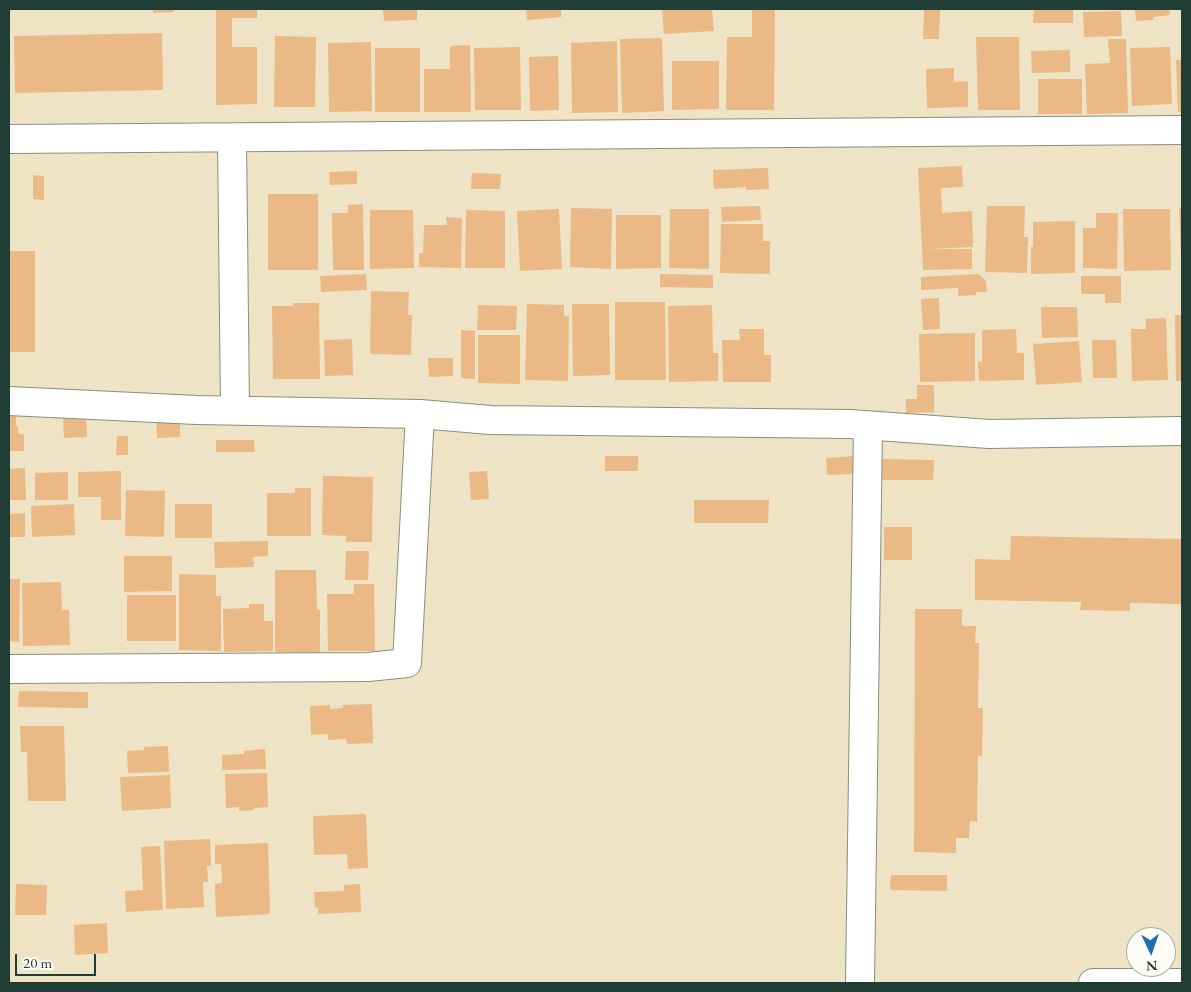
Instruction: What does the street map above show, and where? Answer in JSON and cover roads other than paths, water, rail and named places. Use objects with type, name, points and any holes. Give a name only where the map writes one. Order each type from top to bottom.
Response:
[{"type":"street","points":[[9,140],[1182,130]]},
{"type":"street","points":[[232,138],[235,410]]},
{"type":"street","points":[[9,401],[197,410],[420,414],[490,420],[850,424],[989,434],[1182,430]]},
{"type":"street","points":[[9,669],[368,666],[407,663],[420,414]]},
{"type":"street","points":[[860,983],[868,426]]},
{"type":"street","points":[[1093,983],[1182,983]]}]
